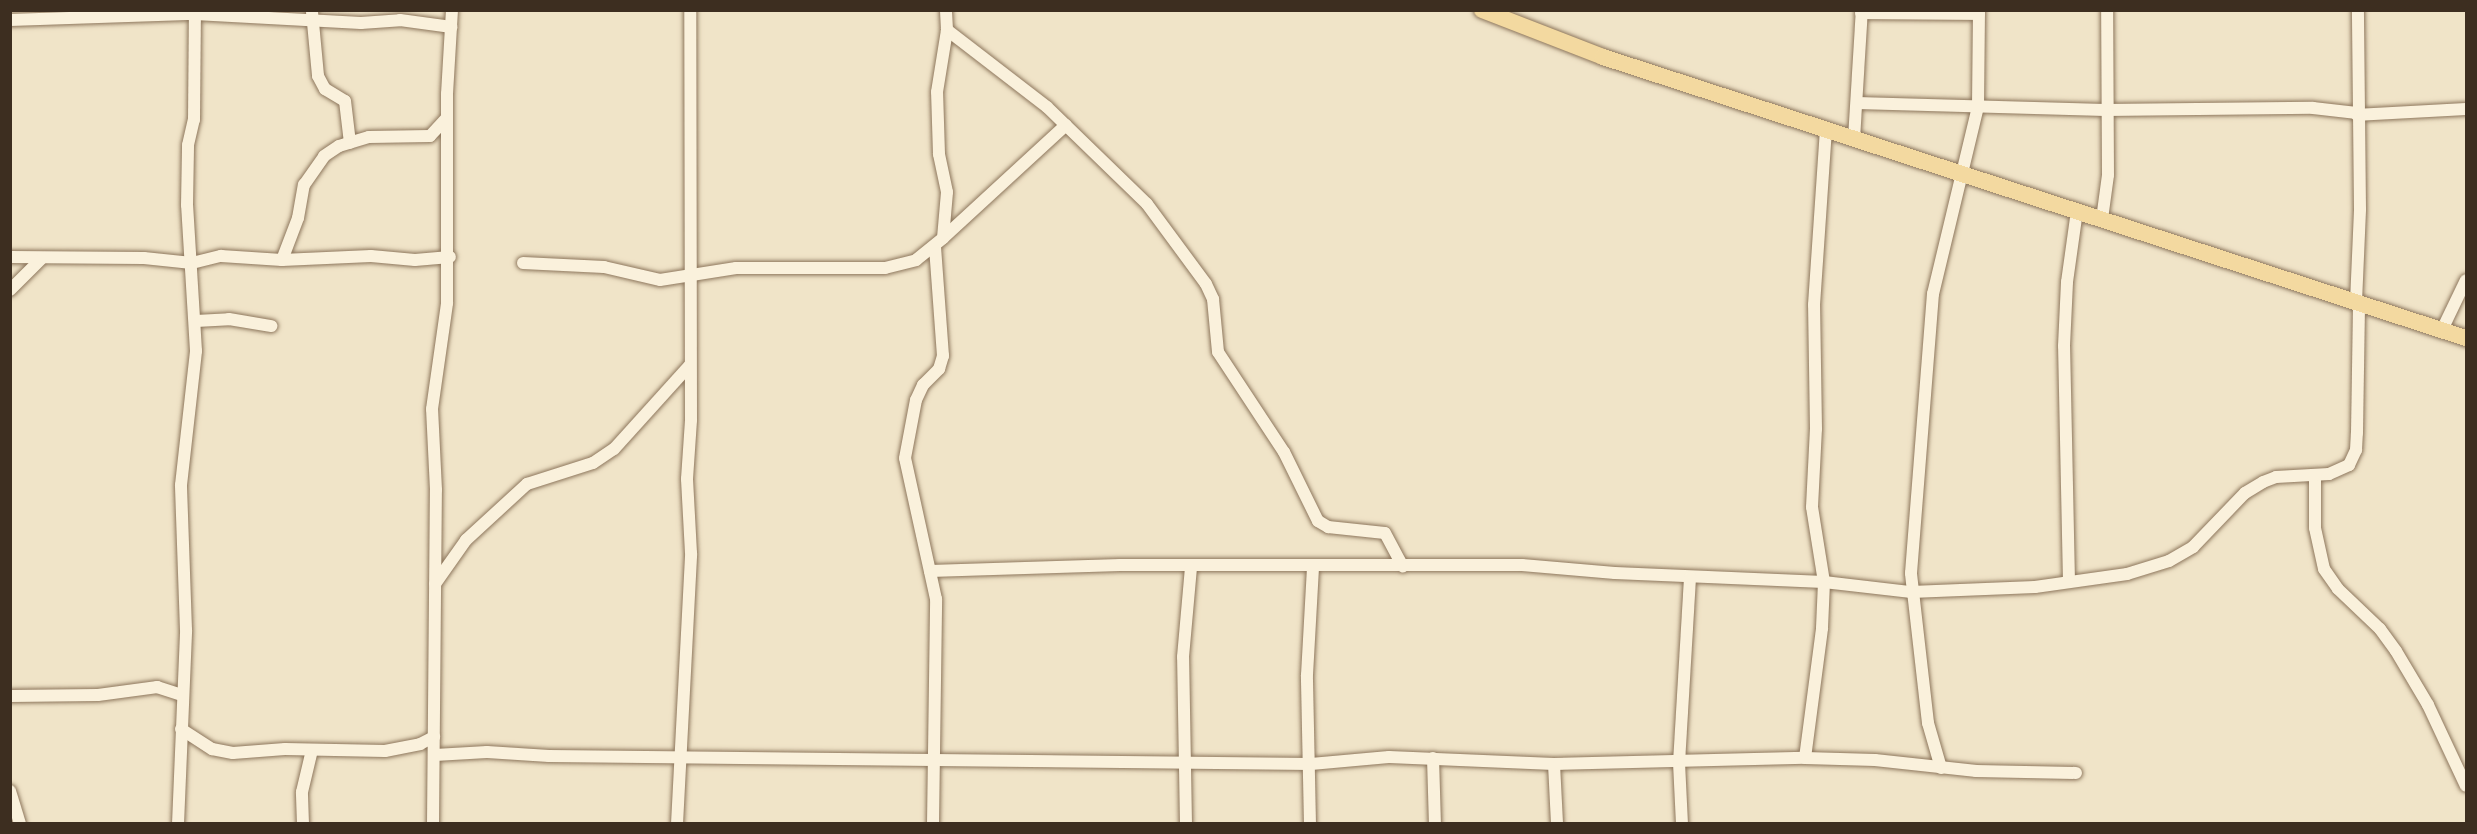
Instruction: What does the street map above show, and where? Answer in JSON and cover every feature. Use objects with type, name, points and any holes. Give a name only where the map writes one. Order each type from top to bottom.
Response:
[{"type":"main road","points":[[1482,10],[1603,57],[2466,338]]},
{"type":"street","points":[[433,824],[435,584],[432,409],[447,303],[450,256],[447,118],[448,38],[452,27],[452,10]]},
{"type":"street","points":[[677,824],[691,553],[687,479],[690,10]]},
{"type":"street","points":[[943,238],[947,192],[939,154],[937,92],[947,30],[946,10]]},
{"type":"street","points":[[2102,219],[2108,175],[2105,110],[2107,10]]},
{"type":"street","points":[[930,571],[1120,565],[1191,568],[1522,565],[1690,577],[1824,582],[1911,592],[2007,589],[2069,582],[2127,574],[2169,561],[2193,547],[2254,486],[2276,477],[2315,476],[2339,471],[2349,465],[2356,450],[2360,209],[2357,114],[2358,10]]},
{"type":"street","points":[[10,20],[195,12],[312,14],[361,23],[400,20],[452,27]]},
{"type":"street","points":[[178,824],[186,630],[181,485],[194,381],[196,321],[188,234],[188,153],[194,120],[195,12]]},
{"type":"street","points":[[1854,139],[1862,12],[1979,12],[1978,106],[1933,294],[1911,592],[1928,723],[1941,768]]},
{"type":"street","points":[[312,14],[318,76],[325,88],[345,101],[350,143]]},
{"type":"street","points":[[947,30],[1066,125],[1146,204],[1206,285],[1213,299],[1218,352],[1284,452],[1318,521],[1328,527],[1385,533],[1403,567]]},
{"type":"street","points":[[1857,103],[2105,110],[2313,108],[2357,114],[2466,109]]},
{"type":"street","points":[[282,260],[312,170],[324,156],[350,143],[369,137],[420,139],[437,131],[447,118]]},
{"type":"street","points":[[524,263],[604,267],[648,280],[781,266],[825,270],[885,268],[916,260],[935,248],[943,238],[1066,125]]},
{"type":"street","points":[[1805,758],[1822,628],[1824,582],[1812,507],[1816,429],[1814,305],[1826,129]]},
{"type":"street","points":[[2069,582],[2064,346],[2077,211]]},
{"type":"street","points":[[933,824],[936,758],[936,600],[905,458],[916,400],[923,385],[939,369],[943,356],[935,248]]},
{"type":"street","points":[[10,258],[144,258],[192,263],[220,256],[282,260],[371,256],[415,260],[450,256]]},
{"type":"street","points":[[10,290],[41,259]]},
{"type":"street","points":[[2442,330],[2466,280]]},
{"type":"street","points":[[196,321],[229,319],[271,326]]},
{"type":"street","points":[[435,584],[466,540],[527,484],[593,463],[614,449],[689,366]]},
{"type":"street","points":[[2315,476],[2315,528],[2324,569],[2330,580],[2380,629],[2396,651],[2428,705],[2466,786]]},
{"type":"street","points":[[1310,824],[1311,764],[1307,675],[1313,566]]},
{"type":"street","points":[[1186,824],[1183,657],[1191,568]]},
{"type":"street","points":[[1682,824],[1679,763],[1690,577]]},
{"type":"street","points":[[10,696],[98,695],[157,687],[182,695]]},
{"type":"street","points":[[181,729],[212,749],[233,753],[312,750],[385,751],[420,744],[434,737]]},
{"type":"street","points":[[303,824],[302,792],[312,750]]},
{"type":"street","points":[[435,755],[487,752],[679,757],[936,758],[1311,764],[1433,758],[1554,764],[1679,763],[1805,758],[1875,760],[1941,768],[2076,773]]},
{"type":"street","points":[[1433,758],[1435,824]]},
{"type":"street","points":[[1554,764],[1557,824]]},
{"type":"street","points":[[10,791],[20,824]]}]
